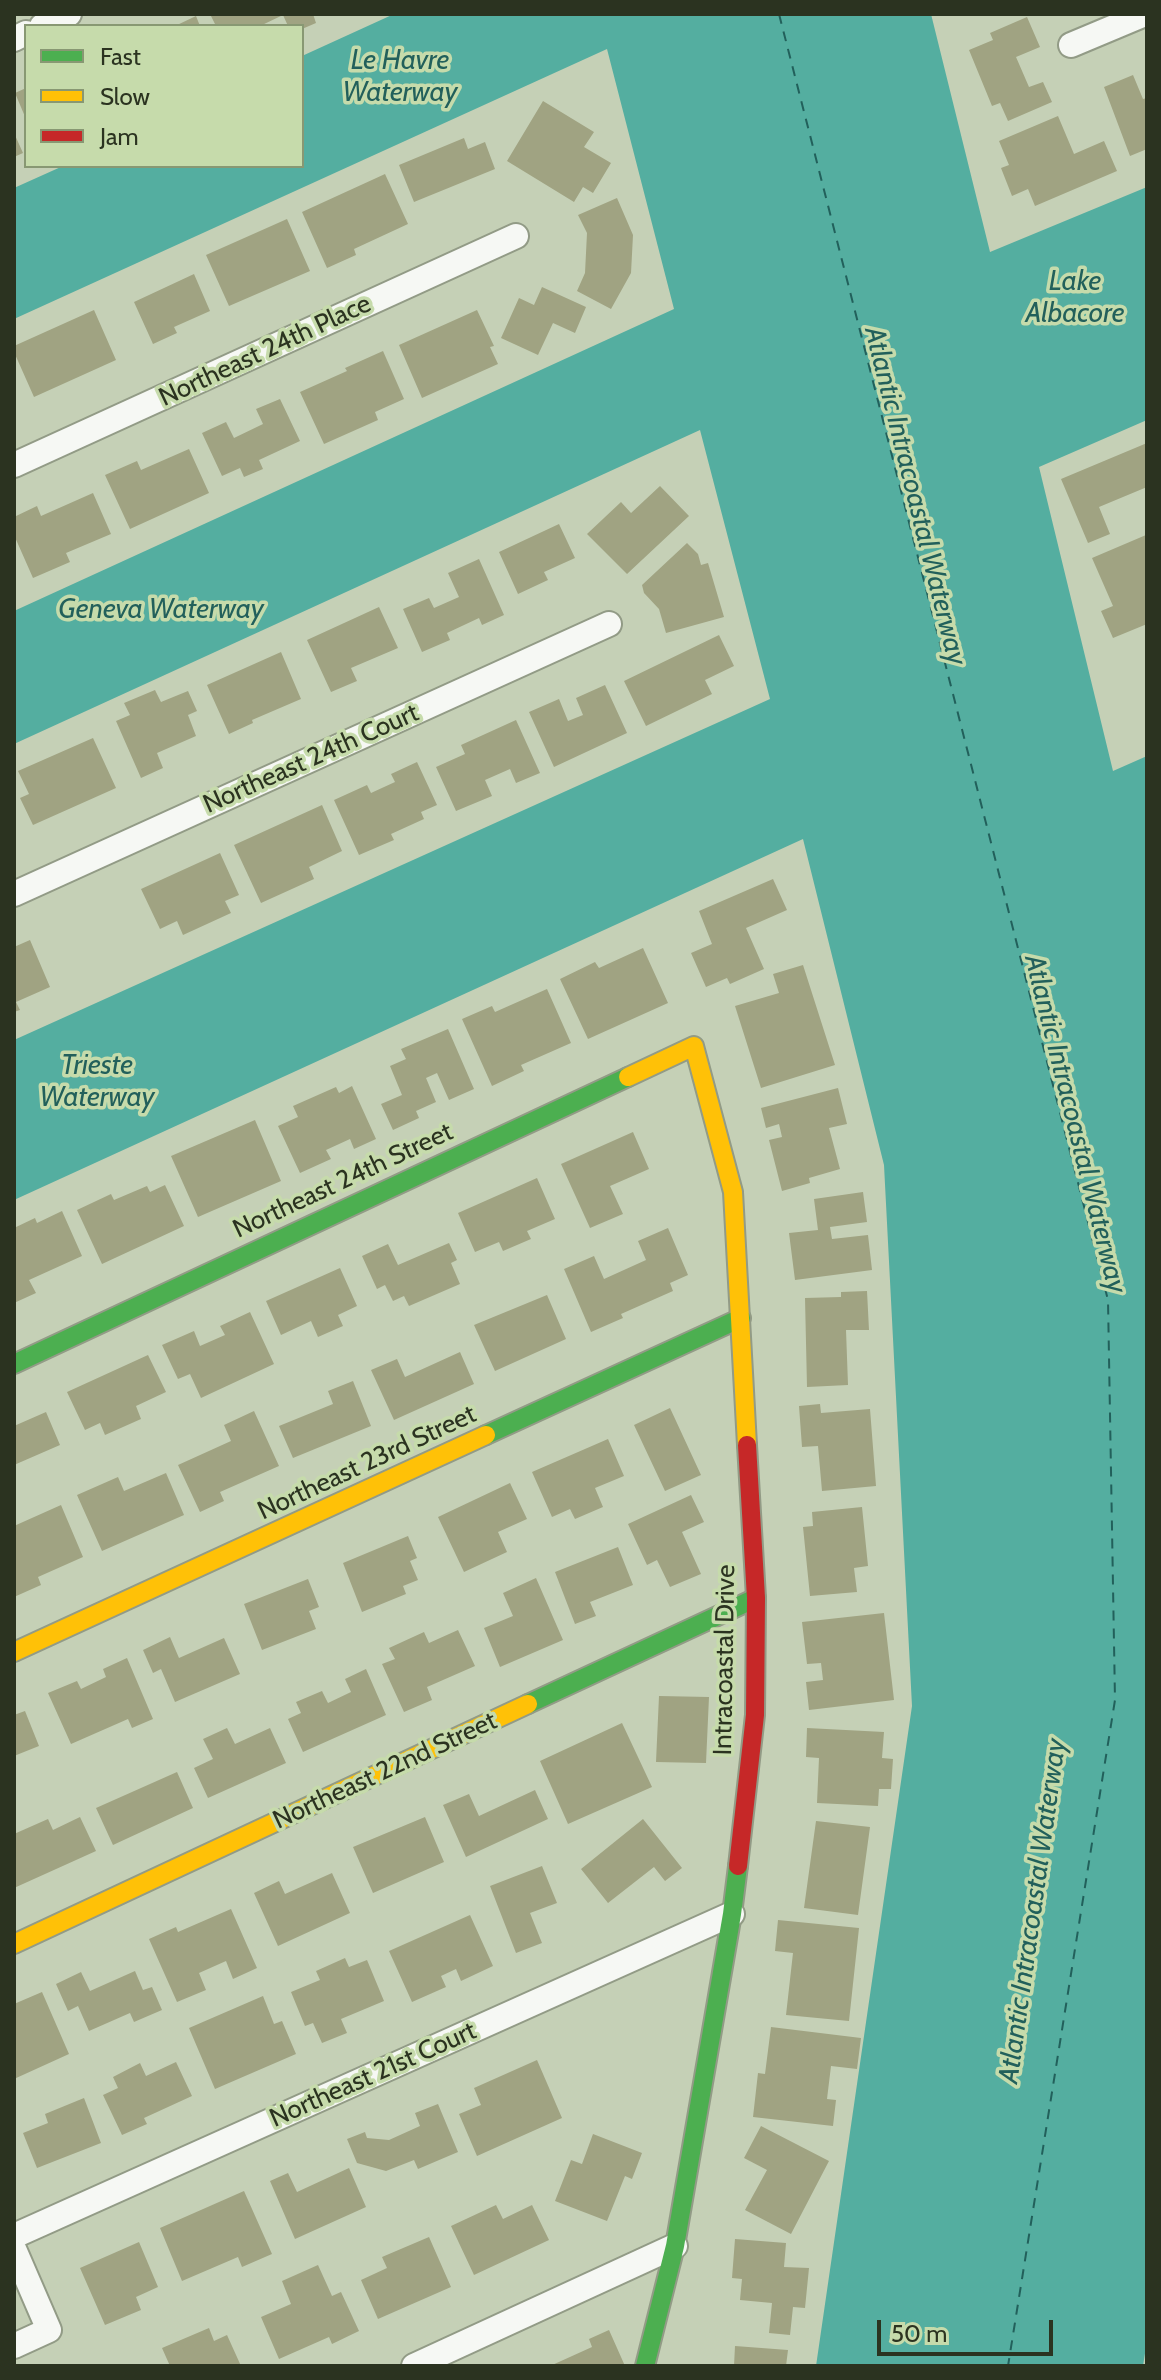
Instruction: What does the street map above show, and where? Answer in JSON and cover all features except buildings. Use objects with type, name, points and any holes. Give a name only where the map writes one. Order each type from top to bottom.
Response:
[{"type":"street","points":[[46,24],[69,14]]},
{"type":"street","points":[[1071,45],[1145,14]]},
{"type":"street","name":"Northeast 24th Place","points":[[14,465],[516,236]]},
{"type":"street","name":"Northeast 24th Court","points":[[14,894],[609,624]]},
{"type":"street","name":"Intracoastal Drive","points":[[645,2366],[675,2246],[732,1914],[755,1715],[756,1598],[733,1192],[694,1046]]},
{"type":"street","name":"Northeast 24th Street","points":[[14,1364],[694,1046]]},
{"type":"street","name":"Northeast 23rd Street","points":[[14,1652],[741,1318]]},
{"type":"street","name":"Northeast 22nd Street","points":[[14,1944],[756,1598]]},
{"type":"street","name":"Northeast 21st Court","points":[[14,2236],[732,1914]]},
{"type":"street","points":[[414,2366],[675,2246]]},
{"type":"street","points":[[14,2249],[49,2330],[14,2346]]},
{"type":"water","points":[[394,14],[931,14],[990,252],[1147,187],[1147,420],[1039,467],[1113,771],[1147,756],[1147,2341],[1143,2366],[816,2366],[912,1706],[884,1165],[803,839],[14,1200],[14,1040],[770,699],[700,430],[14,744],[14,611],[674,309],[607,49],[14,319],[14,188],[59,168],[304,168],[304,55]]},
{"type":"ferry route","points":[[779,14],[1108,1300],[1115,1700],[1008,2366]]},
{"type":"traffic: fast","points":[[14,1364],[628,1077]]},
{"type":"traffic: fast","points":[[486,1435],[741,1318]]},
{"type":"traffic: fast","points":[[528,1704],[756,1598]]},
{"type":"traffic: fast","points":[[645,2366],[675,2246],[738,1866]]},
{"type":"traffic: slow","points":[[628,1077],[694,1046],[733,1192],[747,1445]]},
{"type":"traffic: slow","points":[[14,1652],[486,1435]]},
{"type":"traffic: slow","points":[[14,1944],[528,1704]]},
{"type":"traffic: jam","points":[[738,1866],[755,1715],[756,1598],[747,1445]]},
{"type":"water label","name":"Le Havre Waterway","points":[[400,77]]},
{"type":"water label","name":"Lake Albacore","points":[[1075,298]]},
{"type":"water label","name":"Atlantic Intracoastal Waterway","points":[[915,496]]},
{"type":"water label","name":"Geneva Waterway","points":[[161,610]]},
{"type":"water label","name":"Trieste Waterway","points":[[97,1082]]},
{"type":"water label","name":"Atlantic Intracoastal Waterway","points":[[1075,1124]]},
{"type":"water label","name":"Atlantic Intracoastal Waterway","points":[[1033,1911]]}]
